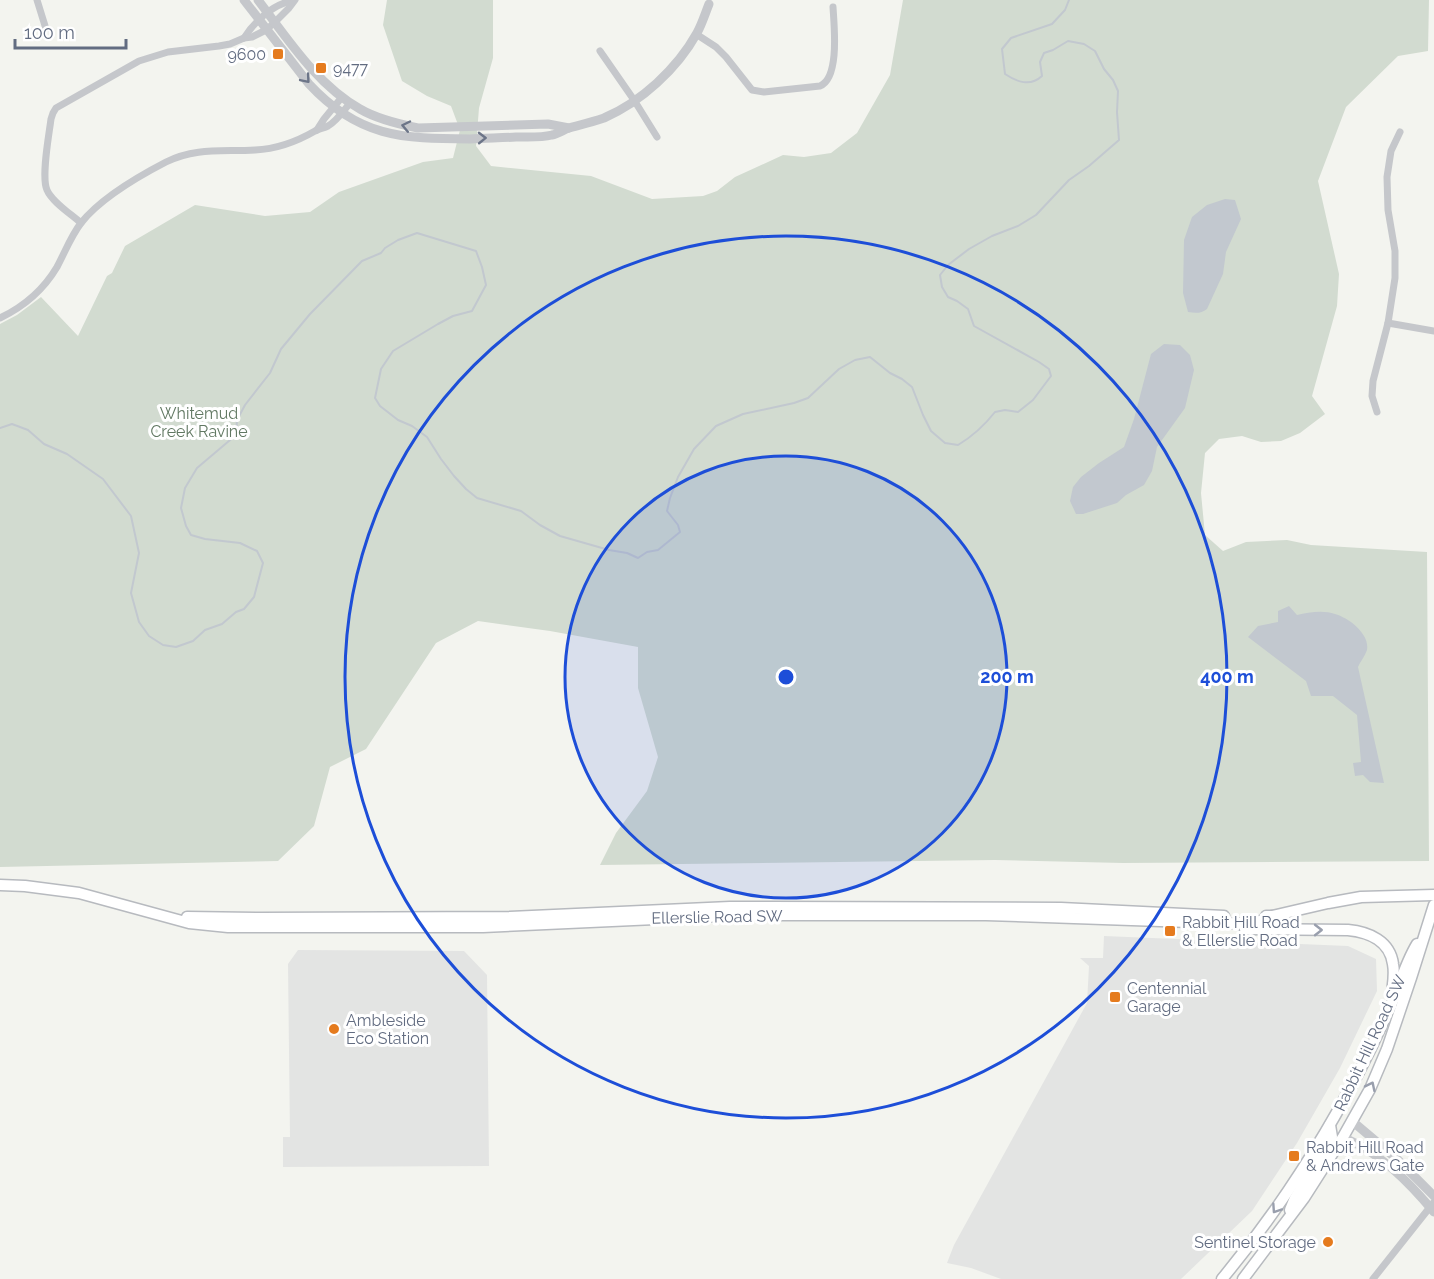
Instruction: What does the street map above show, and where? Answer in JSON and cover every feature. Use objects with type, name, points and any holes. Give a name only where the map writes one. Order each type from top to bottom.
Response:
[{"type":"main road","name":"Ellerslie Road SW","points":[[0,885],[79,893],[195,924],[236,927],[483,927],[743,915],[1061,917],[1247,924],[1272,916]]},
{"type":"main road","name":"Ellerslie Road SW","points":[[163,916],[449,918],[730,907],[853,907],[1061,908],[1243,917],[1272,916],[1361,897],[1434,895]]},
{"type":"main road","name":"Rabbit Hill Road SW","points":[[1242,1279],[1304,1198],[1370,1089],[1408,988],[1434,905]]},
{"type":"main road","points":[[1176,922],[1220,929],[1361,931],[1373,936],[1387,947],[1392,958],[1394,973],[1392,1002]]},
{"type":"main road","name":"Rabbit Hill Road SW","points":[[1222,1279],[1267,1222],[1330,1125],[1362,1066],[1392,1002],[1410,956],[1429,922]]},
{"type":"main road","points":[[1285,1225],[1292,1204],[1332,1137],[1330,1125]]},
{"type":"street","points":[[37,0],[45,29]]},
{"type":"street","points":[[244,0],[309,84],[338,110],[372,129],[406,137],[423,138],[552,135],[603,118],[634,100],[666,73],[696,34],[709,4]]},
{"type":"street","points":[[258,0],[328,86],[360,110],[400,125],[418,128],[548,124],[569,128]]},
{"type":"street","points":[[244,38],[248,31],[268,13],[284,2],[294,1]]},
{"type":"street","points":[[81,223],[52,198],[45,186],[44,176],[51,119],[56,108],[147,58],[168,51],[219,46],[252,37],[266,30],[294,1]]},
{"type":"street","points":[[696,34],[716,47],[752,90],[764,93],[820,87],[828,79],[833,60],[835,39],[833,7]]},
{"type":"street","points":[[600,51],[657,137]]},
{"type":"street","points":[[0,318],[26,302],[45,284],[56,269],[81,223],[113,194],[175,158],[204,151],[257,150],[293,143],[317,130],[346,100]]},
{"type":"street","points":[[1377,412],[1372,396],[1373,381],[1388,323],[1396,263],[1388,210],[1387,177],[1391,151],[1400,132]]},
{"type":"street","points":[[1388,323],[1434,331]]},
{"type":"street","points":[[1352,1121],[1397,1159],[1434,1196]]},
{"type":"street","points":[[1343,1137],[1377,1156],[1433,1207],[1373,1279]]},
{"type":"shaded area","points":[[1225,199],[1235,200],[1241,219],[1226,252],[1223,274],[1207,309],[1196,313],[1188,312],[1183,293],[1184,240],[1192,217],[1207,205]]},
{"type":"shaded area","points":[[1164,344],[1180,345],[1190,355],[1194,370],[1185,408],[1157,447],[1152,471],[1144,485],[1117,503],[1083,514],[1076,514],[1070,501],[1073,487],[1081,477],[1124,447],[1151,354]]},
{"type":"shaded area","points":[[1289,606],[1297,615],[1321,612],[1341,616],[1352,623],[1365,638],[1367,650],[1358,667],[1384,783],[1370,782],[1363,775],[1355,776],[1353,763],[1361,762],[1357,715],[1333,696],[1311,696],[1306,681],[1248,637],[1258,626],[1278,622],[1278,611]]},
{"type":"shaded area","name":"Centennial Garage","points":[[1104,936],[1348,946],[1376,959],[1377,991],[1340,1068],[1297,1143],[1252,1211],[1181,1279],[1001,1279],[971,1268],[947,1263],[954,1245],[1087,1003],[1089,966],[1080,958],[1103,958]]},
{"type":"shaded area","points":[[298,950],[464,951],[487,975],[489,1166],[283,1167],[283,1137],[290,1137],[288,964]]},
{"type":"green space","name":"Whitemud Creek Ravine","points":[[387,0],[493,0],[493,58],[479,108],[476,146],[491,166],[591,176],[652,199],[703,196],[717,191],[735,177],[783,155],[804,157],[831,153],[857,133],[890,75],[903,0],[1429,0],[1428,51],[1398,56],[1346,107],[1318,181],[1339,274],[1337,306],[1312,396],[1325,414],[1300,433],[1281,441],[1261,442],[1242,436],[1219,439],[1205,453],[1201,493],[1205,535],[1223,551],[1246,542],[1287,540],[1311,545],[1427,552],[1429,861],[1123,863],[995,860],[600,865],[616,833],[647,791],[658,757],[638,688],[638,647],[478,621],[436,643],[366,749],[330,767],[314,826],[278,861],[0,867],[0,324],[17,315],[41,297],[78,336],[107,276],[112,273],[125,246],[195,205],[265,216],[310,212],[339,192],[423,162],[453,158],[460,130],[451,106],[427,96],[402,81],[383,25]]},
{"type":"waterway","points":[[0,428],[12,424],[28,430],[44,444],[67,454],[103,479],[131,516],[139,553],[131,593],[139,622],[149,636],[163,645],[176,647],[193,641],[205,630],[222,624],[236,612],[244,609],[254,597],[263,563],[257,551],[240,543],[191,535],[181,508],[185,488],[197,468],[236,435],[237,420],[245,405],[270,373],[281,349],[310,314],[362,261],[381,253],[398,240],[417,233],[476,251],[486,285],[472,311],[453,316],[393,351],[381,369],[375,398],[380,406],[398,420],[412,426],[427,437],[454,476],[477,498],[521,511],[560,536],[627,553],[638,558],[647,552],[658,550],[680,532],[678,525],[667,511],[678,477],[694,449],[716,426],[743,414],[808,398],[839,369],[855,360],[870,357],[912,387],[931,431],[945,443],[958,445],[987,422],[995,412],[1005,410],[1018,412],[1033,400],[1051,376],[1049,369],[1039,362],[974,326],[968,309],[948,297],[942,287],[940,275],[948,265],[969,249],[1036,215],[1069,180],[1119,140],[1118,91],[1095,51],[1084,44],[1068,41],[1044,53],[1040,62],[1042,76],[1033,81],[1019,81],[1005,74],[1002,49],[1011,38],[1052,24],[1065,10],[1069,0]]},
{"type":"place","name":"9600","points":[[278,54]]},
{"type":"place","name":"9477","points":[[321,68]]},
{"type":"place","name":"Rabbit Hill Road & Ellerslie Road","points":[[1170,931]]},
{"type":"place","name":"Centennial Garage","points":[[1115,997]]},
{"type":"place","name":"Ambleside Eco Station","points":[[334,1029]]},
{"type":"place","name":"Rabbit Hill Road & Andrews Gate","points":[[1294,1156]]},
{"type":"place","name":"Sentinel Storage","points":[[1328,1242]]}]
